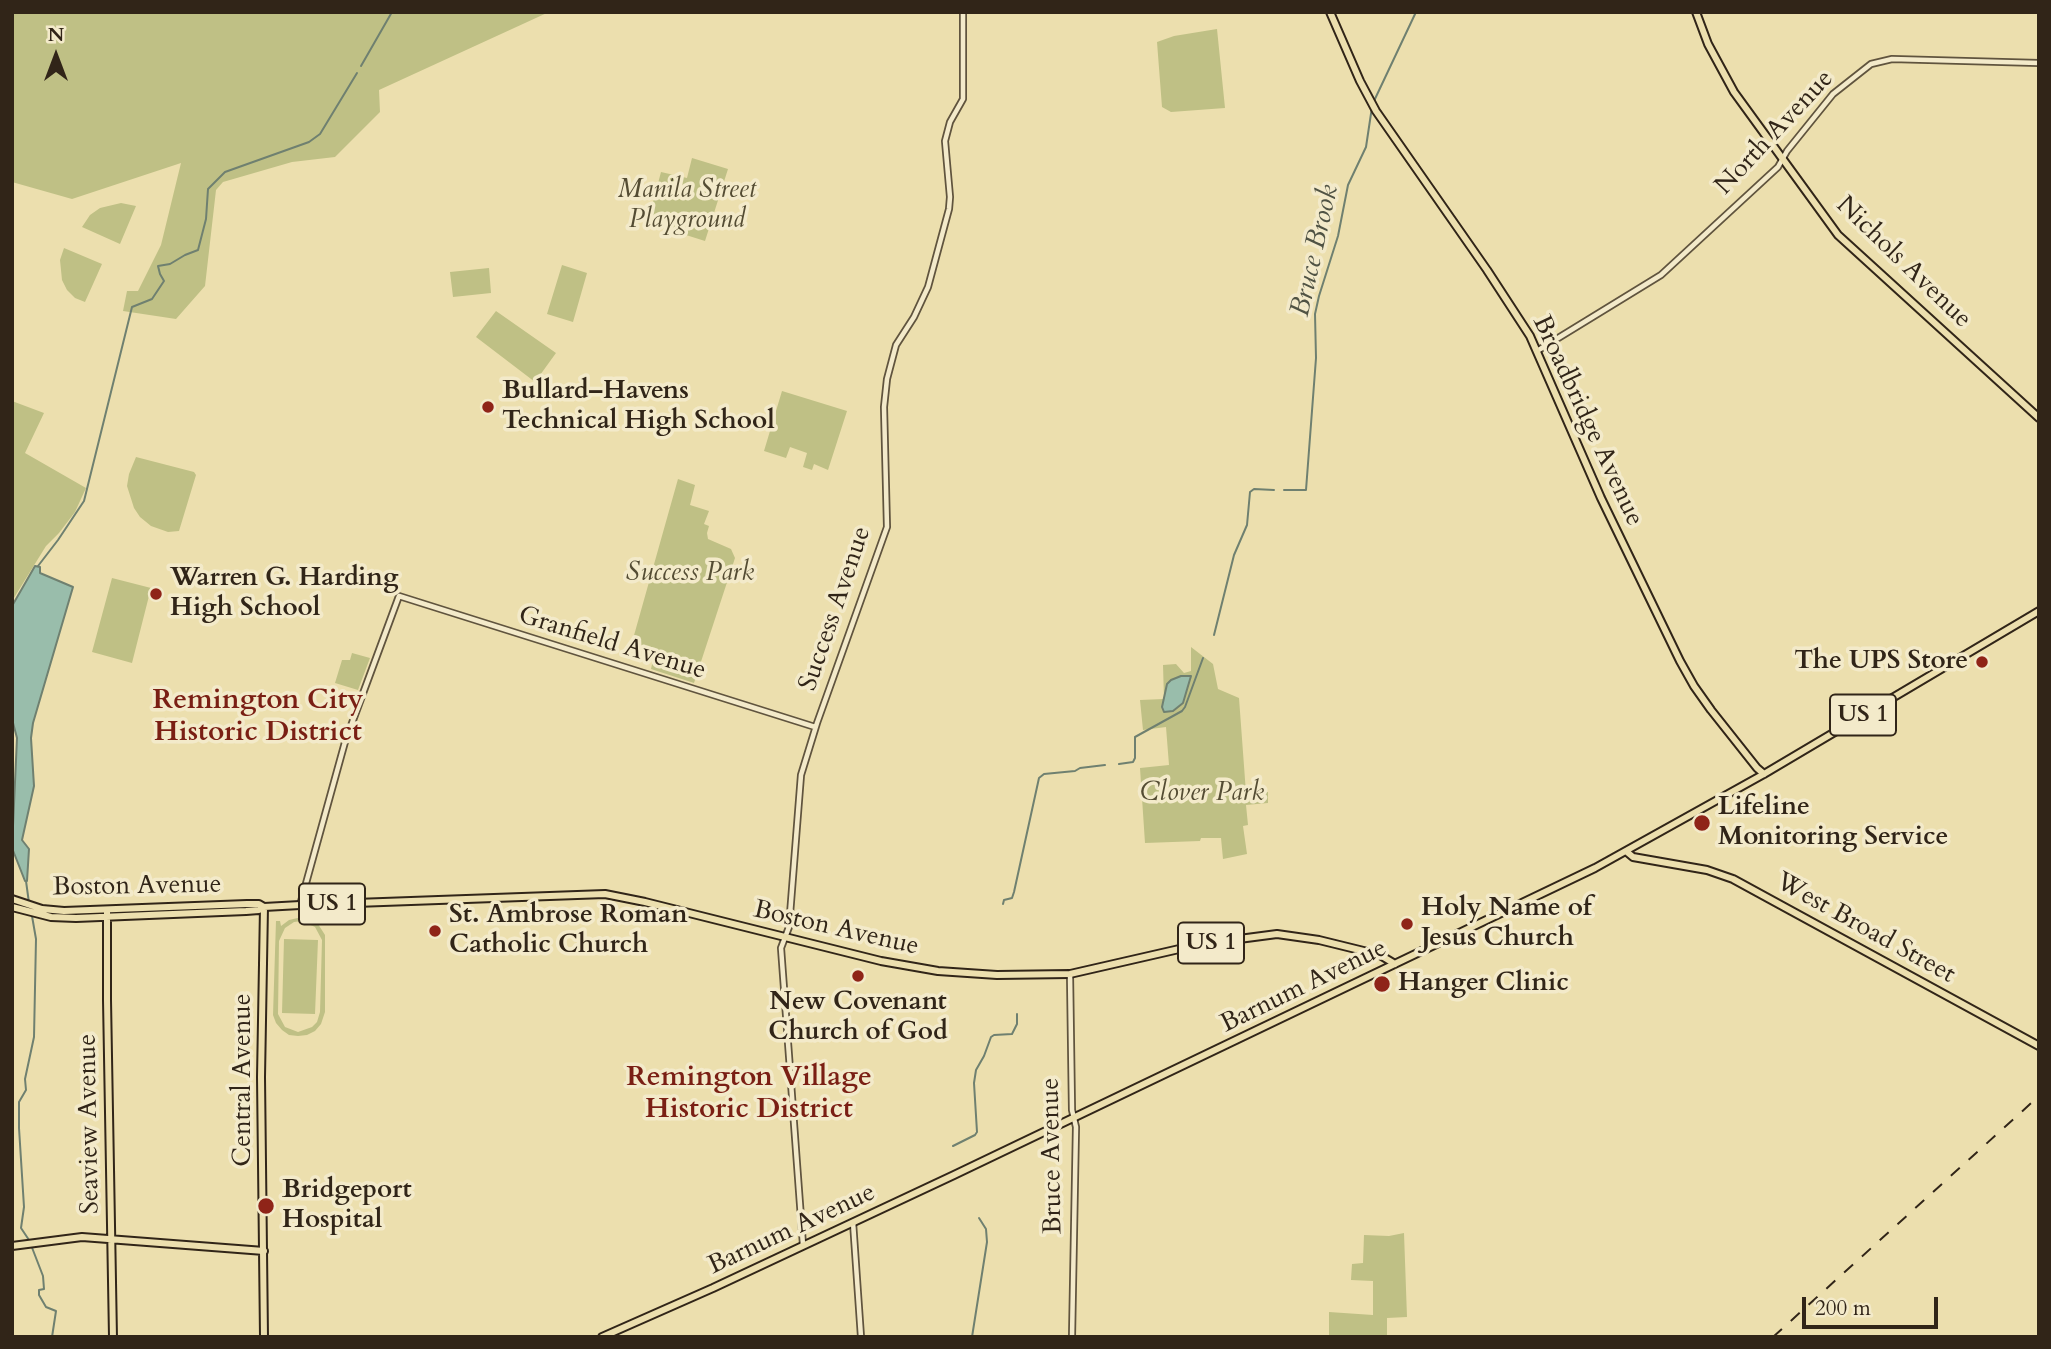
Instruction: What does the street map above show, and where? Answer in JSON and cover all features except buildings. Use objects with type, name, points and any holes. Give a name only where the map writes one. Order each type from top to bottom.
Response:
[{"type":"main road","name":"Broadbridge Avenue","points":[[1330,12],[1376,111],[1515,313],[1537,351],[1595,483],[1680,661],[1711,710],[1764,774]]},
{"type":"main road","name":"Nichols Avenue","points":[[1696,12],[1722,72],[1782,161],[1838,235],[2039,418]]},
{"type":"main road","name":"Barnum Avenue","points":[[602,1337],[713,1288],[1073,1118],[1627,852],[2039,611]]},
{"type":"main road","name":"West Broad Street","points":[[1627,852],[1635,858],[1707,870],[1732,878],[2039,1046]]},
{"type":"main road","name":"Boston Avenue","points":[[12,907],[28,908],[68,918],[247,904],[264,907],[605,894],[881,961],[934,971],[997,975],[1070,974],[1201,944],[1276,934],[1380,955],[1395,964]]},
{"type":"main road","name":"Boston Avenue","points":[[12,899],[28,908]]},
{"type":"main road","name":"Central Avenue","points":[[264,907],[261,1077],[264,1337]]},
{"type":"main road","name":"Seaview Avenue","points":[[108,913],[113,1337]]},
{"type":"main road","points":[[12,1246],[82,1237],[264,1251]]},
{"type":"street","name":"Success Avenue","points":[[803,1245],[781,948],[789,928],[801,775],[815,727],[887,527],[884,407],[887,379],[896,345],[929,287],[950,204],[945,141],[950,122],[963,99],[963,12]]},
{"type":"street","name":"North Avenue","points":[[1537,351],[1661,275],[1778,167],[1787,151],[1833,94],[1876,61],[1917,59],[2039,63]]},
{"type":"street","name":"Granfield Avenue","points":[[300,905],[345,742],[399,596],[815,727]]},
{"type":"street","name":"Bruce Avenue","points":[[1070,974],[1072,1110],[1076,1127],[1072,1337]]},
{"type":"street","points":[[853,1222],[861,1337]]},
{"type":"green space","points":[[12,12],[549,12],[379,90],[380,112],[335,157],[292,162],[223,182],[216,190],[205,286],[176,319],[123,311],[127,291],[138,291],[161,245],[181,163],[72,199],[12,182]]},
{"type":"green space","points":[[1217,29],[1225,108],[1171,112],[1162,107],[1157,42],[1174,36]]},
{"type":"green space","name":"Manila Street Playground","points":[[692,158],[728,169],[705,241],[648,221],[661,172],[687,178]]},
{"type":"green space","points":[[121,203],[136,206],[120,244],[82,227],[90,215],[100,208]]},
{"type":"green space","points":[[64,248],[102,264],[85,302],[75,298],[62,280],[60,260]]},
{"type":"green space","points":[[562,265],[587,273],[573,322],[547,314]]},
{"type":"green space","points":[[489,268],[491,293],[453,297],[450,272]]},
{"type":"green space","points":[[496,311],[556,353],[535,382],[476,337]]},
{"type":"green space","points":[[782,391],[847,411],[828,470],[814,464],[812,470],[803,467],[807,453],[790,447],[786,458],[764,451]]},
{"type":"green space","points":[[12,401],[44,413],[25,453],[86,488],[75,512],[46,546],[12,601]]},
{"type":"green space","points":[[136,457],[194,472],[196,475],[179,531],[168,532],[151,526],[134,508],[127,486]]},
{"type":"green space","name":"Success Park","points":[[678,479],[695,485],[690,505],[709,511],[704,524],[709,526],[708,539],[731,549],[735,558],[694,683],[651,669],[654,655],[631,646]]},
{"type":"green space","points":[[112,578],[151,588],[132,663],[92,652]]},
{"type":"green space","name":"Clover Park","points":[[1191,647],[1213,664],[1218,689],[1239,698],[1246,793],[1268,792],[1268,803],[1246,805],[1248,825],[1243,826],[1247,854],[1223,859],[1221,838],[1145,843],[1140,768],[1169,765],[1166,727],[1143,730],[1140,700],[1164,699],[1163,665],[1176,664],[1184,673],[1191,671]]},
{"type":"green space","points":[[352,653],[370,658],[358,690],[335,683],[342,660],[350,660]]},
{"type":"green space","points":[[302,917],[311,919],[325,935],[325,1012],[321,1024],[307,1035],[289,1035],[276,1023],[273,1015],[276,921],[280,921],[281,926],[289,920]],"holes":[[[302,921],[315,927],[322,940],[320,1012],[312,1027],[298,1032],[285,1027],[278,1014],[279,941],[285,928],[294,922]]]},
{"type":"green space","points":[[284,939],[318,940],[315,1014],[282,1013]]},
{"type":"green space","points":[[1404,1233],[1407,1317],[1387,1318],[1387,1337],[1329,1337],[1329,1312],[1373,1315],[1373,1281],[1351,1280],[1352,1264],[1363,1263],[1364,1235],[1389,1236]]},
{"type":"shaded area","points":[[35,566],[40,567],[40,573],[73,587],[33,723],[31,738],[34,786],[22,840],[29,849],[25,881],[12,848],[17,738],[12,719],[12,606]]},
{"type":"shaded area","points":[[1181,676],[1191,676],[1183,703],[1173,711],[1164,712],[1162,707],[1167,684]]},
{"type":"waterway","points":[[361,66],[392,12]]},
{"type":"waterway","name":"Bruce Brook","points":[[1374,101],[1416,12]]},
{"type":"waterway","points":[[38,566],[84,501],[132,307],[152,299],[164,281],[158,266],[170,264],[198,250],[206,219],[208,189],[225,172],[309,142],[320,134],[357,73]]},
{"type":"waterway","name":"Bruce Brook","points":[[1284,490],[1306,490],[1316,358],[1315,314],[1338,236],[1348,185],[1366,147],[1372,107]]},
{"type":"waterway","name":"Bruce Brook","points":[[1214,635],[1234,555],[1247,525],[1250,492],[1254,489],[1274,490]]},
{"type":"waterway","name":"Bruce Brook","points":[[1119,764],[1133,762],[1135,737],[1182,711],[1203,658]]},
{"type":"waterway","name":"Bruce Brook","points":[[1003,904],[1004,900],[1012,898],[1014,892],[1039,778],[1044,774],[1105,765]]},
{"type":"waterway","points":[[26,881],[29,903]]},
{"type":"waterway","points":[[29,1240],[21,1228],[24,1207],[19,1102],[26,1090],[25,1079],[34,1037],[36,939],[32,916]]},
{"type":"waterway","name":"Bruce Brook","points":[[953,1146],[977,1132],[974,1083],[976,1070],[991,1037],[1012,1034],[1017,1024],[1017,1014]]},
{"type":"waterway","name":"Bruce Brook","points":[[972,1337],[987,1242],[986,1229],[979,1218]]},
{"type":"waterway","points":[[31,1245],[43,1276],[44,1289],[39,1290],[39,1295],[46,1307],[56,1311],[52,1337]]},
{"type":"railway","points":[[1773,1337],[2039,1096]]},
{"type":"place","name":"Bullard–Havens Technical High School","points":[[488,407]]},
{"type":"place","name":"Warren G. Harding High School","points":[[156,594]]},
{"type":"place","name":"The UPS Store","points":[[1982,662]]},
{"type":"place","name":"Lifeline Monitoring Service","points":[[1702,823]]},
{"type":"place","name":"Holy Name of Jesus Church","points":[[1407,924]]},
{"type":"place","name":"St. Ambrose Roman Catholic Church","points":[[435,931]]},
{"type":"place","name":"New Covenant Church of God","points":[[858,976]]},
{"type":"place","name":"Hanger Clinic","points":[[1382,984]]},
{"type":"place","name":"Bridgeport Hospital","points":[[266,1206]]},
{"type":"district","name":"Remington City Historic District","points":[[258,718]]},
{"type":"district","name":"Remington Village Historic District","points":[[749,1095]]}]
